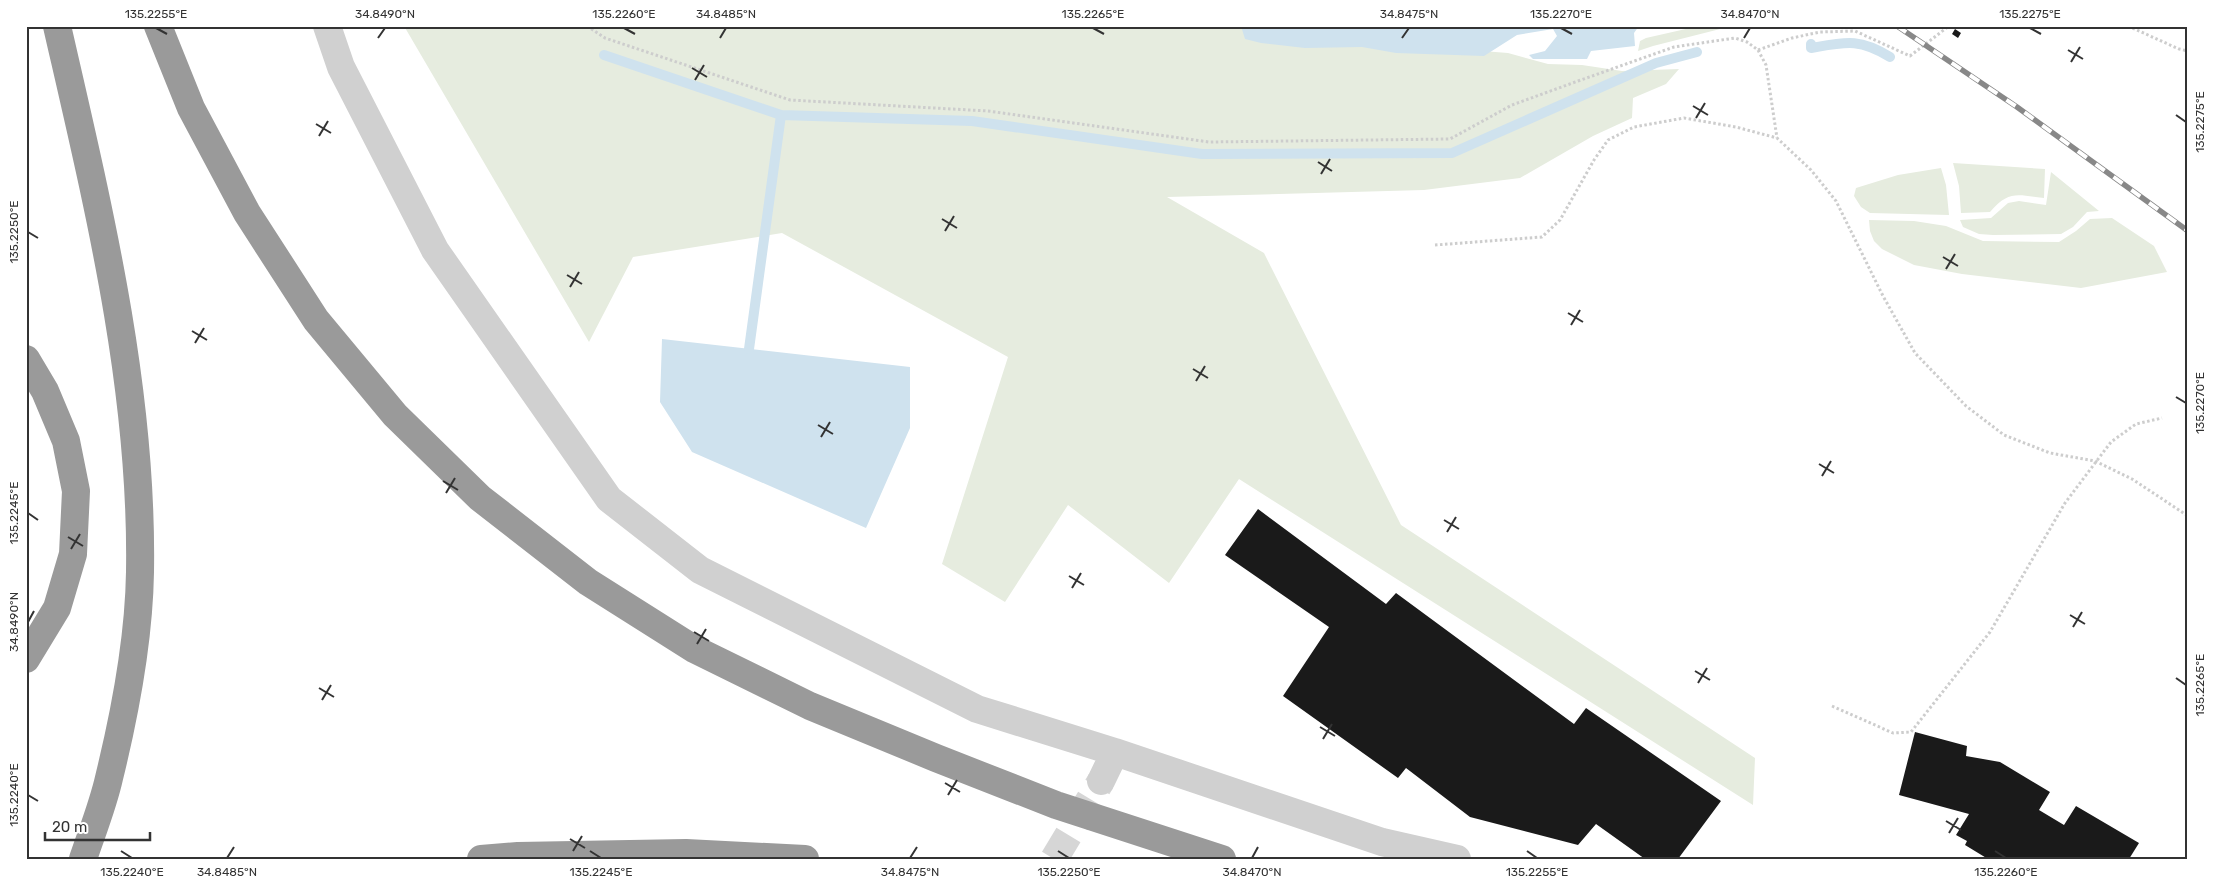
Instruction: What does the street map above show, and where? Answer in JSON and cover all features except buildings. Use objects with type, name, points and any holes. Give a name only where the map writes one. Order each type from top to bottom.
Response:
[{"type":"highway","points":[[57,26],[103,229],[123,346],[138,486],[140,573],[131,672],[109,779],[83,859]]},
{"type":"highway","points":[[158,26],[191,108],[242,204],[316,320],[395,415],[480,498],[588,582],[678,639],[694,649],[810,706],[1056,805],[1222,859]]},
{"type":"highway","points":[[26,360],[46,391],[66,441],[76,491],[73,554],[57,608],[26,659]]},
{"type":"highway","points":[[481,859],[518,856],[686,853],[805,859]]},
{"type":"street","points":[[326,26],[341,67],[435,250],[609,499],[700,570],[977,709],[1115,752],[1382,842],[1457,859]]},
{"type":"street","points":[[1101,781],[1115,752]]},
{"type":"path","points":[[586,26],[605,38],[790,100],[988,111],[1209,142],[1450,139],[1512,105],[1674,47],[1735,38],[1747,42],[1758,50],[1766,65],[1777,138]]},
{"type":"path","points":[[1758,50],[1792,38],[1820,32],[1855,31],[1910,56],[1949,26]]},
{"type":"path","points":[[2128,26],[2179,49],[2188,51]]},
{"type":"path","points":[[1435,245],[1542,237],[1560,220],[1594,160],[1608,140],[1634,127],[1684,118],[1736,127],[1777,138],[1811,170],[1836,201],[1883,296],[1915,353],[1966,406],[2004,435],[2050,453],[2096,462],[2132,479],[2188,516]]},
{"type":"path","points":[[1832,706],[1893,732],[1911,732],[1990,632],[2065,503],[2111,442],[2136,424],[2162,418]]},
{"type":"shaded area","points":[[404,26],[1228,26],[1268,34],[1508,53],[1548,64],[1582,65],[1622,71],[1679,69],[1666,84],[1633,98],[1632,118],[1593,136],[1520,178],[1424,190],[1167,197],[1264,253],[1401,525],[1755,758],[1753,805],[1239,479],[1169,583],[1068,505],[1005,602],[942,564],[1008,357],[782,233],[633,257],[589,342]]},
{"type":"shaded area","points":[[1699,26],[1732,26],[1638,51],[1640,41],[1646,38]]},
{"type":"shaded area","points":[[1953,163],[2045,169],[2044,198],[2020,195],[2008,197],[1990,212],[1961,213],[1959,186]]},
{"type":"shaded area","points":[[1941,168],[1946,185],[1949,215],[1870,213],[1861,207],[1854,196],[1856,188],[1898,175]]},
{"type":"shaded area","points":[[2051,172],[2099,211],[2087,212],[2073,227],[2061,234],[1979,234],[1963,227],[1960,220],[1991,218],[2008,203],[2019,201],[2046,205]]},
{"type":"shaded area","points":[[2112,218],[2154,246],[2167,272],[2081,288],[1962,274],[1914,265],[1882,249],[1874,241],[1870,231],[1869,220],[1914,221],[1946,226],[1983,241],[2059,242],[2090,219]]},
{"type":"water","points":[[1241,26],[1639,26],[1634,33],[1635,46],[1591,51],[1587,59],[1533,59],[1529,55],[1545,51],[1557,36],[1553,29],[1517,35],[1484,56],[1396,53],[1362,47],[1305,48],[1261,43],[1245,39]]},
{"type":"water","points":[[662,339],[910,367],[910,428],[866,528],[692,452],[660,402]]},
{"type":"waterway","points":[[1811,44],[1811,48],[1843,43],[1861,44],[1890,57]]},
{"type":"waterway","points":[[781,115],[972,121],[1202,154],[1452,153],[1656,63],[1697,52]]},
{"type":"waterway","points":[[604,55],[781,115],[749,349]]},
{"type":"tunnel","points":[[1054,859],[1101,781]]},
{"type":"railway","points":[[1897,26],[2017,107],[2188,231]]}]
